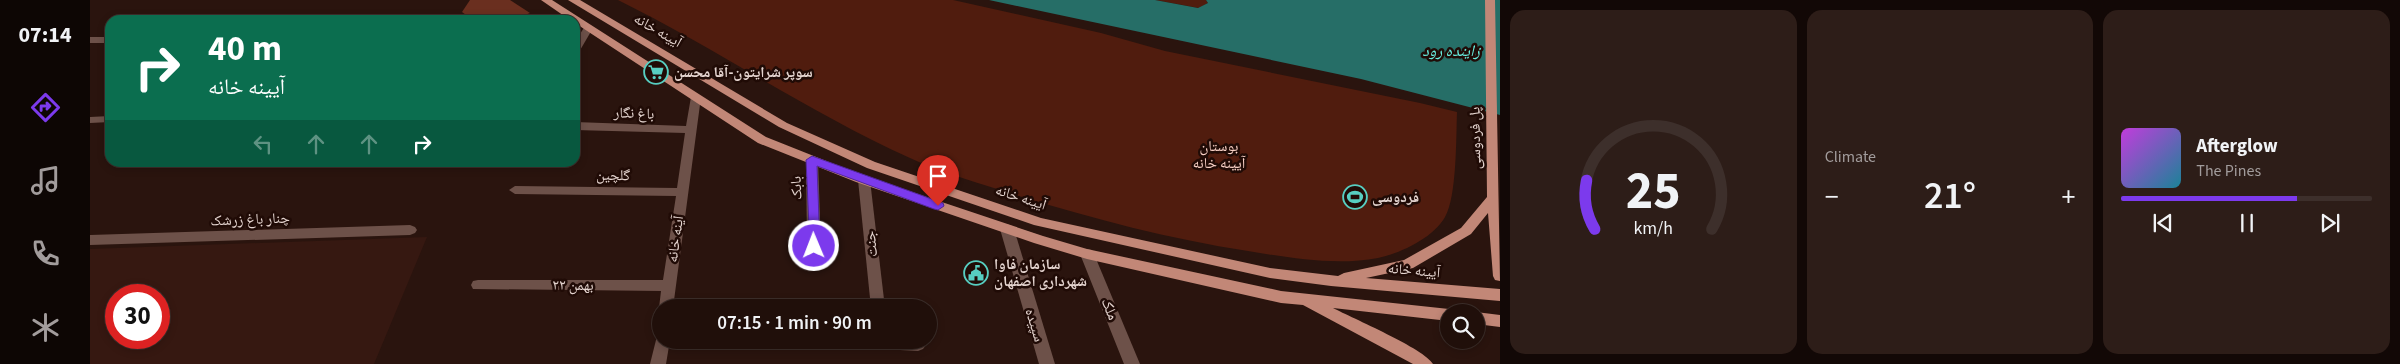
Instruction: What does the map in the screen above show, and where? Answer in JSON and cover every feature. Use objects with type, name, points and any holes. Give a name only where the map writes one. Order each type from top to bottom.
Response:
[{"type":"main road","points":[[546,0],[568,15]]},
{"type":"main road","name":"آیینه خانه","points":[[573,0],[783,125],[870,165],[1039,222],[1270,273],[1331,281],[1500,295]]},
{"type":"main road","name":"پل فردوسی","points":[[1490,0],[1490,130],[1493,198],[1500,276]]},
{"type":"main road","points":[[580,23],[762,140],[864,180],[1007,229],[1087,254],[1281,297],[1440,314]]},
{"type":"main road","points":[[1331,281],[1408,264],[1466,231],[1493,198]]},
{"type":"main road","points":[[1302,300],[1412,355],[1425,364]]},
{"type":"main road","points":[[1485,319],[1500,321]]},
{"type":"street","points":[[580,42],[588,28]]},
{"type":"street","points":[[90,40],[105,40]]},
{"type":"street","name":"آینه خانه","points":[[667,299],[696,97]]},
{"type":"street","points":[[90,120],[105,120]]},
{"type":"street","name":"باغ نگار","points":[[580,126],[691,130]]},
{"type":"street","name":"بابک","points":[[812,160],[814,246]]},
{"type":"street","name":"جنت","points":[[864,180],[877,299]]},
{"type":"street","name":"گلچین","points":[[515,190],[682,192]]},
{"type":"street","name":"سپیده","points":[[1007,229],[1047,364]]},
{"type":"street","name":"چنار باغ زرشک","points":[[90,240],[410,230]]},
{"type":"street","name":"ملک","points":[[1087,254],[1132,364]]},
{"type":"street","name":"۲۲ بهمن","points":[[478,285],[669,286]]},
{"type":"street","points":[[658,364],[660,349]]},
{"type":"shaded area","points":[[427,237],[374,364],[90,364],[90,249]]},
{"type":"green space","name":"بوستان آیینه خانه","points":[[618,0],[953,0],[1101,33],[1165,51],[1420,103],[1457,112],[1452,196],[1449,208],[1440,225],[1425,238],[1416,244],[1387,256],[1362,260],[1329,261],[1280,256],[1190,241],[1132,228],[1019,196],[923,164],[836,121]]},
{"type":"green space","points":[[1155,0],[1206,0],[1208,3],[1199,8]]},
{"type":"water","name":"زاینده رود","points":[[989,0],[1155,0],[1198,8],[1208,3],[1206,0],[1500,0],[1500,115],[1361,79]]},
{"type":"building","points":[[470,0],[510,0],[530,13],[525,15],[466,15],[462,12]]},
{"type":"place","name":"سوپر شرایتون-آقا محسن","points":[[656,72]]},
{"type":"place","name":"فردوسی","points":[[1355,197]]},
{"type":"place","name":"سازمان فاوا شهرداری اصفهان","points":[[976,273]]},
{"type":"route","points":[[814,246],[812,160],[938,206]]}]
